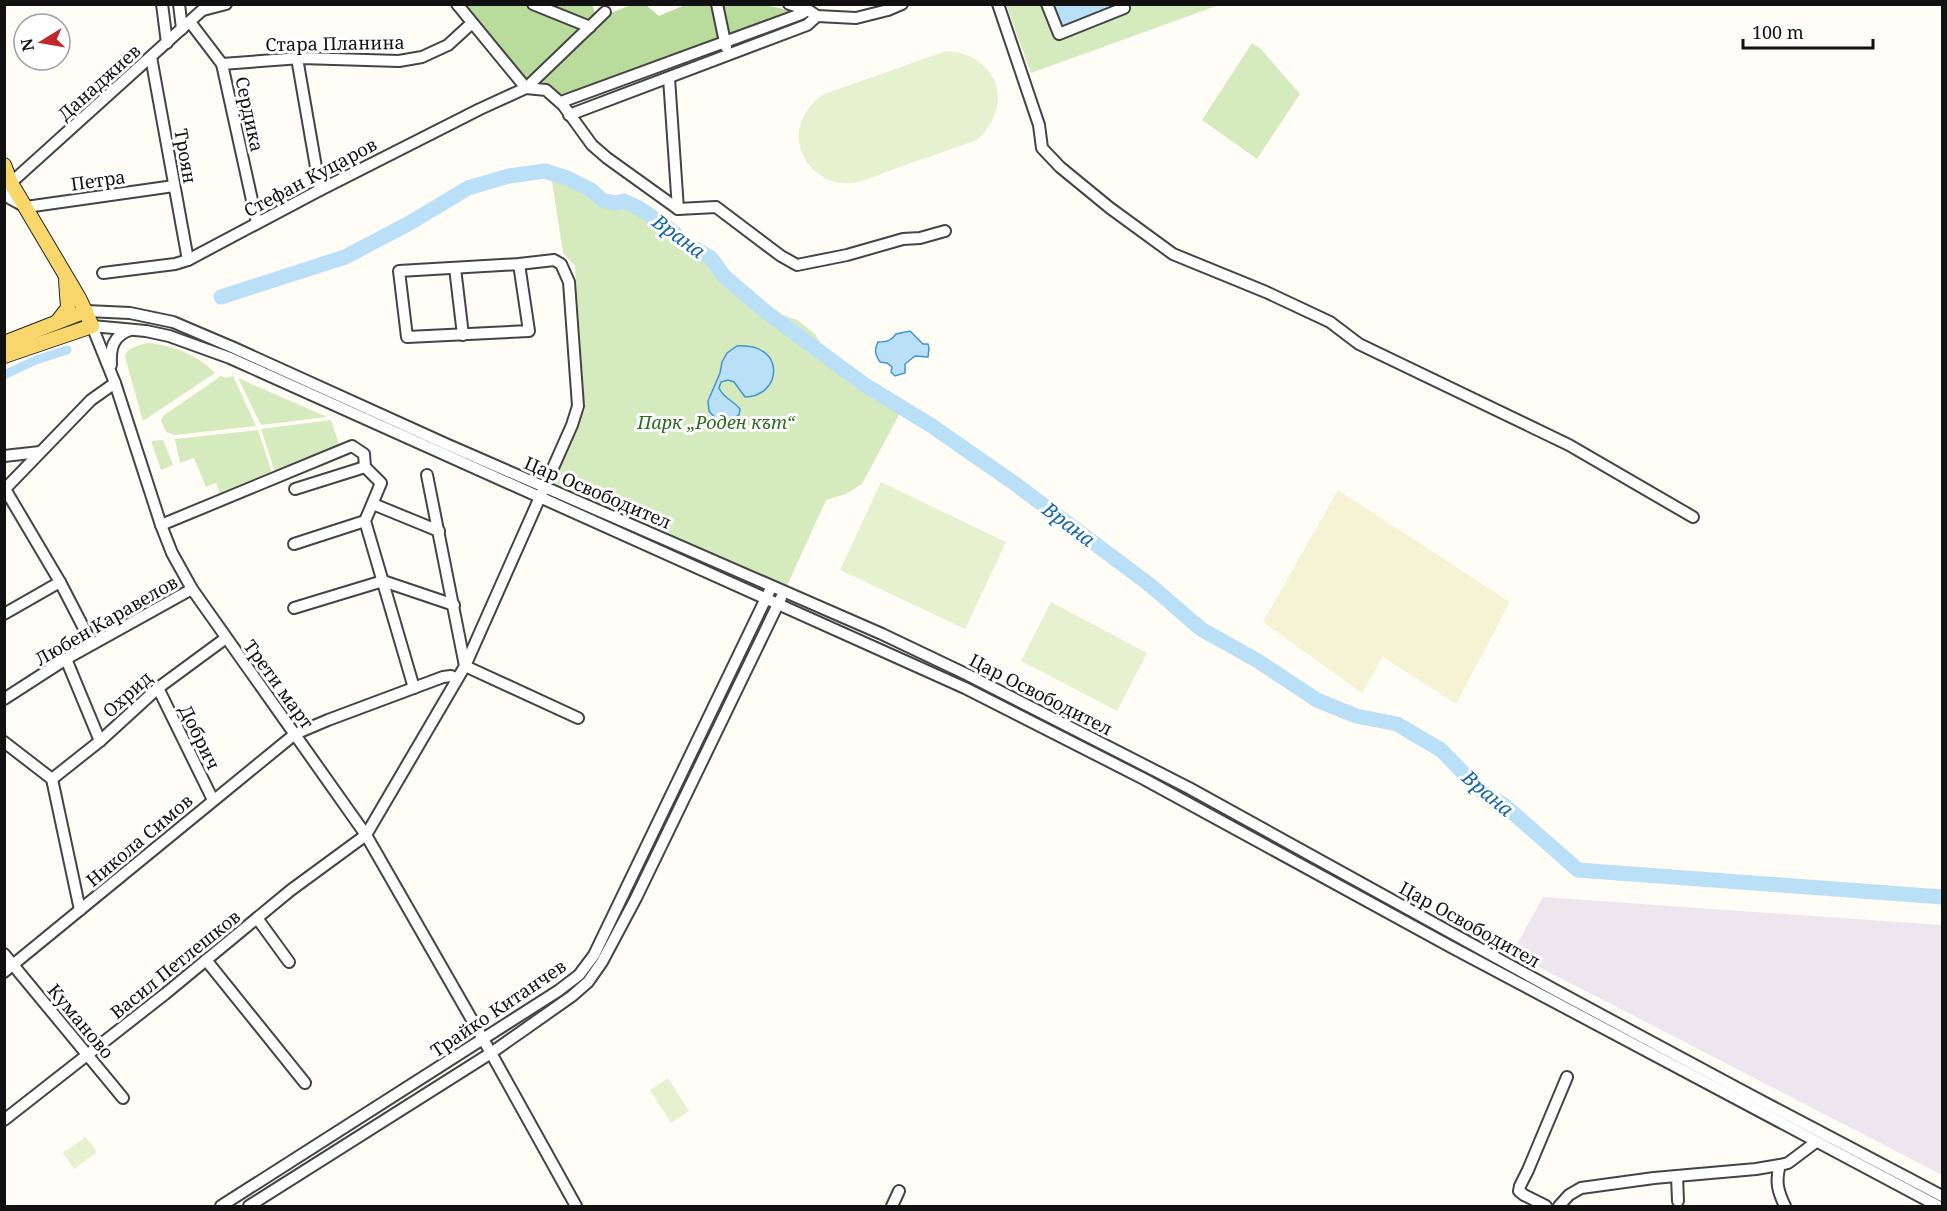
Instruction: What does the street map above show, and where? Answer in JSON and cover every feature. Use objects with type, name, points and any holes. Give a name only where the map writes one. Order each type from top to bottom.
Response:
[{"type":"main road","points":[[4,165],[7,189],[26,207],[86,311],[92,326],[4,356]]},
{"type":"main road","points":[[57,322],[68,308],[64,272]]},
{"type":"main road","points":[[4,343],[86,311]]},
{"type":"street","points":[[162,4],[167,43]]},
{"type":"street","points":[[178,4],[186,26]]},
{"type":"street","points":[[206,7],[226,4]]},
{"type":"street","points":[[457,4],[526,88],[546,90],[561,102],[592,145],[606,158],[678,209],[716,207],[781,256],[797,265],[945,231]]},
{"type":"street","points":[[533,4],[590,27]]},
{"type":"street","points":[[717,4],[724,43],[729,56]]},
{"type":"street","points":[[789,4],[808,13],[856,18],[903,4]]},
{"type":"street","points":[[998,4],[1039,125],[1042,148],[1087,190],[1173,254],[1266,292],[1320,318],[1359,344],[1569,446],[1693,517]]},
{"type":"street","points":[[1047,4],[1059,34],[1124,8],[1123,4]]},
{"type":"street","name":"Данаджиев","points":[[7,189],[206,7]]},
{"type":"street","name":"Стефан Куцаров","points":[[103,273],[175,264],[189,260],[320,190],[526,88],[605,12]]},
{"type":"street","points":[[561,102],[808,13]]},
{"type":"street","points":[[569,115],[807,25],[808,13]]},
{"type":"street","name":"Стара Планина","points":[[222,64],[297,58],[399,61],[423,57],[448,45],[472,23]]},
{"type":"street","name":"Сердика","points":[[186,26],[222,64],[257,223]]},
{"type":"street","name":"Троян","points":[[151,57],[189,260]]},
{"type":"street","points":[[297,58],[320,190]]},
{"type":"street","points":[[670,62],[678,209]]},
{"type":"street","points":[[636,75],[641,88]]},
{"type":"street","points":[[581,95],[588,108]]},
{"type":"street","name":"Петра","points":[[26,207],[174,186]]},
{"type":"street","points":[[366,835],[465,666],[573,425],[578,406],[569,282],[561,264],[554,260],[399,271],[407,337],[529,331],[519,264]]},
{"type":"street","points":[[455,268],[463,335]]},
{"type":"street","name":"Цар Освободител","points":[[86,311],[130,313],[173,322],[234,348],[779,604],[965,688],[1144,779],[1453,948],[1938,1206]]},
{"type":"street","name":"Цар Освободител","points":[[92,326],[131,329],[170,336],[230,358],[882,634],[968,675],[1189,788],[1583,1005],[1942,1196]]},
{"type":"street","name":"Трети март","points":[[92,326],[113,378],[172,553],[192,589],[366,835],[576,1206]]},
{"type":"street","points":[[92,644],[60,582],[5,489],[113,378],[112,345],[118,335],[131,329]]},
{"type":"street","points":[[161,525],[352,446],[364,454],[365,466],[381,483],[365,521],[414,688]]},
{"type":"street","points":[[4,456],[40,452]]},
{"type":"street","points":[[295,489],[365,466]]},
{"type":"street","points":[[427,475],[465,666]]},
{"type":"street","points":[[372,504],[439,531]]},
{"type":"street","points":[[294,544],[365,521]]},
{"type":"street","points":[[294,608],[383,581],[454,605]]},
{"type":"street","points":[[4,614],[60,582]]},
{"type":"street","name":"Трайко Китанчев","points":[[221,1206],[570,983],[586,966],[594,955],[772,586]]},
{"type":"street","name":"Любен Каравелов","points":[[4,699],[66,659],[192,589]]},
{"type":"street","name":"Трайко Китанчев","points":[[249,1206],[491,1053],[572,996],[588,982],[602,962],[636,898],[784,591]]},
{"type":"street","name":"Охрид","points":[[52,779],[100,741],[158,688],[226,638]]},
{"type":"street","points":[[66,659],[100,741]]},
{"type":"street","points":[[465,666],[578,718]]},
{"type":"street","name":"Никола Симов","points":[[9,969],[295,734],[443,677],[451,676],[457,679]]},
{"type":"street","name":"Добрич","points":[[158,688],[213,800]]},
{"type":"street","points":[[4,742],[52,779],[80,910]]},
{"type":"street","name":"Васил Петлешков","points":[[4,1120],[89,1055],[291,890],[366,835]]},
{"type":"street","points":[[257,918],[289,962]]},
{"type":"street","name":"Куманово","points":[[4,954],[9,969],[89,1055],[123,1098]]},
{"type":"street","points":[[206,960],[305,1083]]},
{"type":"street","points":[[1546,1206],[1524,1195],[1520,1191],[1520,1186],[1567,1077]]},
{"type":"street","points":[[1559,1206],[1569,1195],[1581,1188],[1780,1165],[1816,1142]]},
{"type":"street","points":[[1780,1165],[1776,1176],[1778,1193],[1785,1206]]},
{"type":"street","points":[[1677,1176],[1678,1201]]},
{"type":"street","points":[[892,1206],[899,1191]]},
{"type":"shaded area","points":[[1338,490],[1510,602],[1456,704],[1383,657],[1362,693],[1263,622]]},
{"type":"shaded area","points":[[1543,897],[1942,925],[1942,1175],[1512,953]]},
{"type":"green space","points":[[687,4],[759,5],[784,10],[791,14],[567,97],[543,82],[606,15],[631,5],[646,5],[659,16]]},
{"type":"green space","points":[[1006,4],[1219,5],[1031,73]]},
{"type":"green space","points":[[465,5],[522,5],[582,28],[526,81]]},
{"type":"green space","points":[[541,5],[592,5],[596,15],[588,23]]},
{"type":"green space","points":[[1252,43],[1261,49],[1300,94],[1257,159],[1202,120]]},
{"type":"green space","points":[[946,51],[964,54],[978,61],[989,71],[996,84],[998,97],[996,112],[989,126],[977,140],[855,182],[833,181],[817,173],[811,167],[801,151],[800,128],[808,110],[822,95]]},
{"type":"green space","name":"Парк „Роден кът“","points":[[551,175],[644,213],[674,231],[709,262],[736,294],[797,320],[815,334],[825,352],[901,411],[862,484],[846,494],[826,500],[786,588],[548,485],[585,409],[575,266],[563,253]]},
{"type":"green space","points":[[148,343],[184,352],[201,361],[215,373],[143,421],[125,357],[131,349]]},
{"type":"green space","points":[[221,376],[226,378],[233,376],[256,426],[175,435],[166,432],[161,421],[163,416]]},
{"type":"green space","points":[[238,378],[327,417],[261,425]]},
{"type":"green space","points":[[331,420],[340,447],[276,475],[261,429]]},
{"type":"green space","points":[[258,430],[273,476],[220,494],[216,483],[206,487],[194,458],[180,463],[175,439]]},
{"type":"green space","points":[[163,440],[173,465],[161,470],[151,441]]},
{"type":"green space","points":[[881,482],[1006,542],[965,629],[840,570]]},
{"type":"green space","points":[[1051,602],[1147,653],[1117,711],[1021,661]]},
{"type":"green space","points":[[668,1078],[689,1111],[671,1123],[650,1090]]},
{"type":"green space","points":[[86,1137],[97,1152],[74,1169],[63,1153]]},
{"type":"water","points":[[1121,4],[1060,32],[1049,5]]},
{"type":"water","points":[[910,331],[923,344],[928,344],[928,357],[915,356],[905,364],[905,373],[895,376],[891,372],[892,367],[878,359],[876,352],[878,342],[890,340],[896,334]]},
{"type":"water","points":[[737,346],[753,347],[765,353],[774,370],[772,380],[766,389],[757,395],[745,397],[734,382],[728,380],[721,382],[719,388],[721,391],[740,409],[739,415],[731,420],[716,419],[709,411],[708,401],[720,373],[722,362],[727,353]]},
{"type":"waterway","name":"Врана","points":[[221,297],[345,257],[408,224],[468,188],[509,176],[545,171],[567,178],[591,190],[602,200],[615,203],[624,201],[639,208],[687,244],[711,258],[724,276],[766,312],[865,385],[932,426],[1014,483],[1150,585],[1201,629],[1258,661],[1317,700],[1356,716],[1397,724],[1441,750],[1485,795],[1504,805],[1578,870],[1942,897]]},
{"type":"waterway","name":"Врана","points":[[4,375],[36,360],[67,350]]}]
